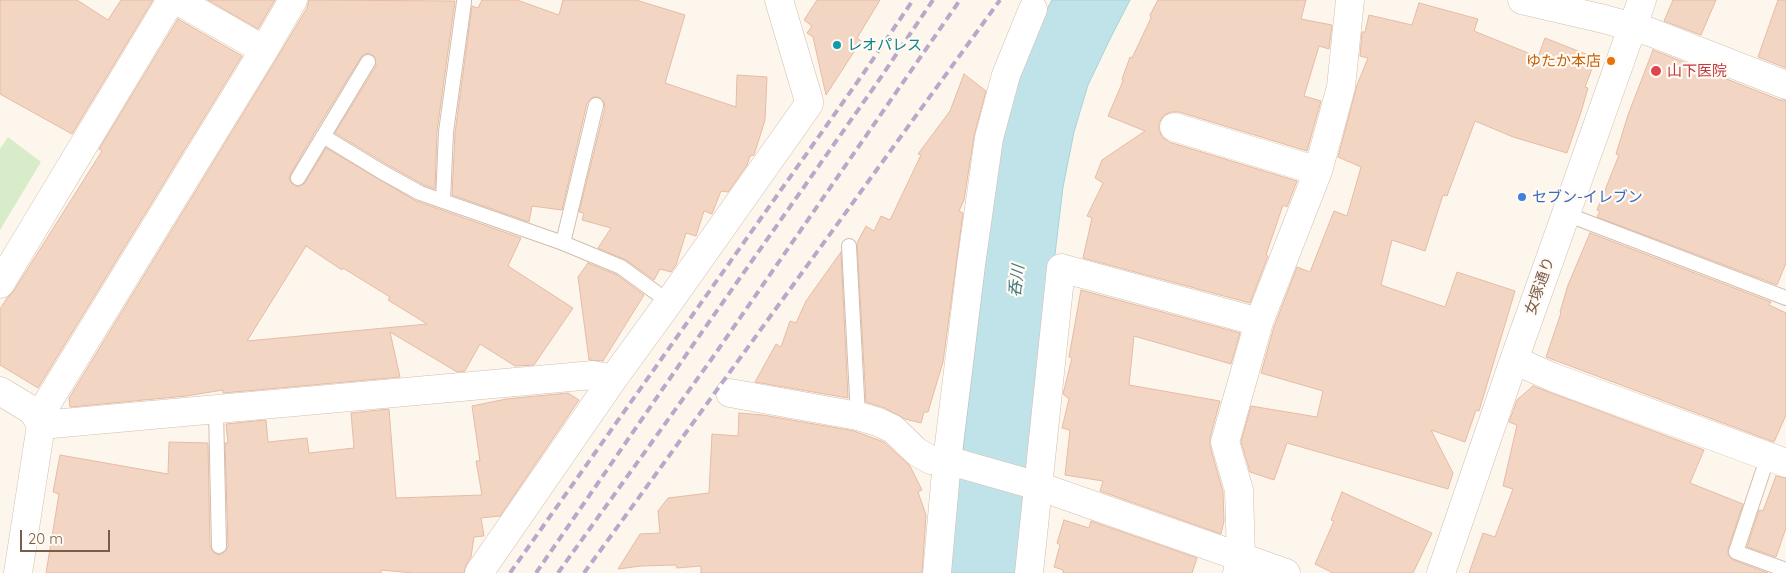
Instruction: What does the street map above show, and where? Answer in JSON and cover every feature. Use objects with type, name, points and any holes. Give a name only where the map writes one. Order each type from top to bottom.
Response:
[{"type":"street","points":[[0,284],[171,0]]},
{"type":"street","points":[[177,0],[264,50]]},
{"type":"street","points":[[18,573],[41,425],[46,405],[293,0]]},
{"type":"street","points":[[1239,565],[1239,490],[1225,442],[1259,322],[1318,171],[1341,87],[1350,0]]},
{"type":"street","points":[[1522,0],[1650,32],[1786,85]]},
{"type":"street","name":"女塚通り","points":[[1441,573],[1514,360],[1642,0]]},
{"type":"street","points":[[479,573],[613,378],[809,104],[810,101],[780,3]]},
{"type":"street","points":[[937,573],[952,462],[971,266],[989,138],[1006,75],[1034,10]]},
{"type":"street","points":[[1174,127],[1318,171]]},
{"type":"street","points":[[1029,573],[1034,485],[1061,268],[1259,322]]},
{"type":"street","points":[[1514,360],[1552,377],[1777,460]]},
{"type":"street","points":[[41,425],[593,375],[613,378]]},
{"type":"street","points":[[0,391],[33,411],[41,425]]},
{"type":"street","points":[[730,393],[858,416],[878,422],[893,429],[918,452],[931,460],[952,462],[1034,485],[1239,565],[1286,573]]},
{"type":"lane","points":[[444,201],[446,132],[464,2]]},
{"type":"lane","points":[[298,178],[368,62]]},
{"type":"lane","points":[[563,243],[596,105]]},
{"type":"lane","points":[[324,136],[420,194],[563,243],[621,267],[669,302]]},
{"type":"lane","points":[[1566,214],[1786,298]]},
{"type":"lane","points":[[849,246],[858,416]]},
{"type":"lane","points":[[216,410],[219,546]]},
{"type":"lane","points":[[1777,460],[1736,552],[1786,570]]},
{"type":"green space","points":[[8,137],[41,162],[0,230],[0,149]]},
{"type":"water","name":"呑川","points":[[1052,0],[1130,0],[1088,85],[1074,132],[1063,187],[1017,573],[948,573],[999,150],[1029,43]]},
{"type":"building","points":[[0,0],[77,0],[108,20],[121,0],[153,0],[72,134],[0,94]]},
{"type":"building","points":[[208,0],[275,0],[258,29]]},
{"type":"building","points":[[309,0],[455,1],[437,131],[435,189],[386,164],[335,133],[376,66],[375,57],[369,53],[361,57],[315,132],[291,173],[289,178],[291,183],[298,187],[305,183],[326,148],[416,201],[521,238],[508,266],[573,308],[534,365],[515,366],[480,344],[465,371],[457,372],[390,332],[400,377],[223,393],[223,390],[186,396],[70,407],[69,398],[307,8]],"holes":[[[306,246],[342,270],[343,268],[390,297],[388,300],[427,324],[247,341]]]},
{"type":"building","points":[[482,0],[517,0],[559,15],[563,0],[636,0],[685,15],[665,83],[736,107],[737,75],[767,77],[765,120],[754,155],[750,156],[747,165],[728,192],[721,191],[712,214],[704,211],[696,236],[686,233],[676,265],[671,272],[660,269],[654,280],[626,260],[598,248],[611,228],[582,220],[584,213],[579,212],[605,107],[604,102],[598,97],[593,97],[587,103],[562,210],[532,206],[529,222],[452,195],[455,133],[472,6],[478,8]]},
{"type":"building","points":[[817,0],[880,0],[857,38],[861,41],[826,95],[813,37],[807,33],[812,26],[804,20]]},
{"type":"building","points":[[1158,0],[1306,0],[1301,19],[1332,25],[1329,49],[1319,46],[1304,96],[1321,101],[1307,151],[1179,112],[1171,112],[1164,115],[1159,123],[1162,137],[1169,142],[1297,181],[1287,207],[1283,205],[1266,255],[1268,256],[1250,303],[1083,258],[1092,218],[1087,216],[1103,183],[1095,178],[1102,160],[1145,131],[1108,116],[1123,81],[1122,79],[1130,57],[1132,58]]},
{"type":"building","points":[[1673,0],[1716,0],[1701,35],[1664,21]]},
{"type":"building","points":[[1778,0],[1786,0],[1786,68],[1758,57]]},
{"type":"building","points":[[1419,3],[1478,19],[1474,31],[1538,57],[1545,38],[1596,58],[1585,87],[1588,88],[1581,112],[1567,153],[1513,137],[1475,121],[1447,196],[1443,195],[1425,251],[1392,240],[1381,285],[1445,307],[1457,272],[1515,291],[1479,411],[1476,410],[1465,442],[1431,430],[1453,473],[1448,489],[1287,443],[1274,480],[1250,472],[1241,442],[1251,406],[1317,417],[1323,391],[1261,373],[1274,327],[1297,267],[1310,272],[1334,211],[1347,216],[1361,167],[1338,157],[1357,85],[1368,58],[1360,56],[1362,32],[1365,32],[1369,15],[1412,25]]},
{"type":"building","points":[[178,19],[242,56],[38,388],[0,365],[0,309],[13,292],[102,151],[99,149]]},
{"type":"building","points":[[1653,50],[1780,100],[1786,100],[1786,263],[1777,285],[1597,217],[1600,211],[1597,210],[1619,155],[1616,154],[1628,115]]},
{"type":"building","points":[[964,74],[986,91],[974,136],[964,200],[959,211],[963,213],[943,362],[928,412],[924,412],[921,423],[905,419],[885,408],[866,402],[857,243],[866,226],[874,231],[881,216],[890,220],[921,155],[918,154],[950,111]]},
{"type":"building","points":[[1590,233],[1771,302],[1769,305],[1786,313],[1786,415],[1774,442],[1546,357],[1568,285]]},
{"type":"building","points":[[841,252],[848,398],[755,382],[776,344],[781,347],[790,321],[796,323],[806,301]]},
{"type":"building","points":[[588,263],[617,275],[644,295],[603,361],[589,360],[578,277]]},
{"type":"building","points":[[1081,290],[1240,333],[1231,364],[1134,336],[1129,385],[1220,401],[1210,438],[1210,446],[1223,492],[1224,521],[1221,534],[1100,491],[1103,481],[1065,475],[1070,430],[1062,428],[1069,399],[1063,394],[1072,358],[1069,357]]},
{"type":"building","points":[[1533,386],[1704,450],[1690,483],[1743,504],[1728,554],[1733,560],[1768,573],[1469,573],[1483,533],[1495,537],[1513,489],[1503,486],[1517,425],[1509,422],[1517,400]]},
{"type":"building","points":[[568,393],[579,400],[500,516],[481,518],[484,536],[474,537],[471,557],[464,573],[413,573],[381,570],[381,573],[46,573],[59,494],[53,492],[60,455],[168,474],[169,442],[208,443],[210,546],[214,553],[220,555],[226,551],[228,546],[225,443],[228,443],[226,424],[266,420],[268,442],[307,438],[309,453],[354,448],[351,413],[389,409],[396,498],[482,495],[476,461],[480,461],[472,406],[506,399]]},
{"type":"building","points":[[739,413],[763,415],[854,431],[884,442],[910,466],[922,490],[918,492],[926,515],[922,573],[701,573],[701,566],[677,568],[676,565],[618,569],[640,534],[660,533],[658,511],[668,498],[709,493],[712,434],[738,436]]},
{"type":"building","points":[[1776,476],[1786,478],[1786,528],[1776,557],[1747,547],[1759,510],[1763,511]]},
{"type":"building","points":[[1342,492],[1432,533],[1413,573],[1333,573],[1315,564],[1334,521],[1331,520]]},
{"type":"building","points":[[1064,520],[1089,528],[1091,521],[1197,558],[1192,573],[1063,573],[1063,570],[1054,567],[1060,545],[1057,543]]},
{"type":"railway","points":[[510,573],[863,74],[913,0]]},
{"type":"railway","points":[[536,573],[933,0]]},
{"type":"railway","points":[[558,573],[713,357],[960,0]]},
{"type":"railway","points":[[584,573],[1000,0]]},
{"type":"place","name":"レオパレス","points":[[837,45]]},
{"type":"place","name":"ゆたか本店","points":[[1611,61]]},
{"type":"place","name":"山下医院","points":[[1656,71]]},
{"type":"place","name":"セブン-イレブン","points":[[1522,197]]}]
